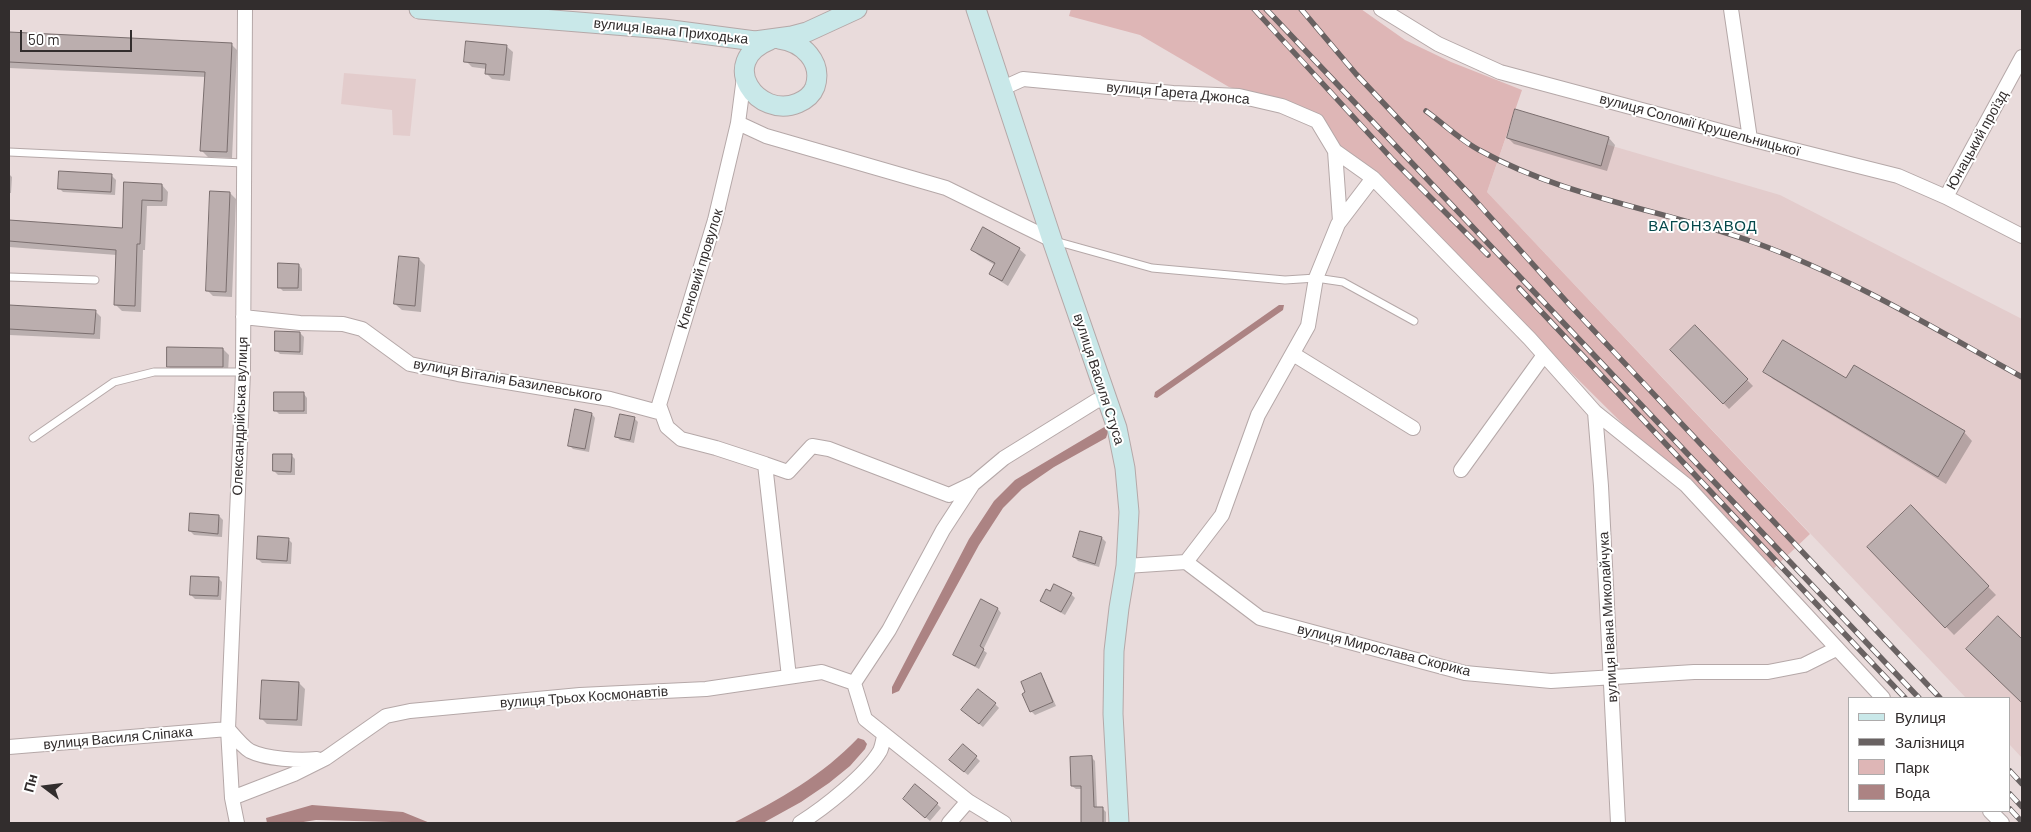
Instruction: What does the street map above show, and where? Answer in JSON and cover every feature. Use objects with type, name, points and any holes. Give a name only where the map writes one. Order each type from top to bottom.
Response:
[{"type":"main road","name":"вулиця Івана Приходька","points":[[419,9],[552,14],[755,41],[792,36],[825,24],[838,16],[857,9]]},
{"type":"main road","name":"вулиця Василя Стуса","points":[[976,9],[1052,240],[1108,399],[1117,428],[1125,468],[1129,512],[1126,566],[1114,652],[1113,714],[1118,823]]},
{"type":"main road","points":[[812,59],[815,39],[825,24]]},
{"type":"main road","points":[[705,35],[737,56],[744,73],[752,92],[766,102],[776,105],[794,105],[813,91],[817,75],[812,59],[796,42],[775,39],[760,44],[752,51],[744,73]]},
{"type":"street","name":"Олександрійська вулиця","points":[[237,823],[232,798],[228,728],[243,372],[245,9]]},
{"type":"street","name":"вулиця Соломії Крушельницької","points":[[1381,9],[1438,44],[1484,66],[1750,139],[1898,176],[1946,197],[2022,236]]},
{"type":"street","points":[[1731,9],[1750,139]]},
{"type":"street","name":"Юнацький проїзд","points":[[1946,197],[2022,57]]},
{"type":"street","name":"Кленовий провулок","points":[[662,413],[659,405],[715,220],[738,123],[744,73]]},
{"type":"street","name":"вулиця Ґарета Джонса","points":[[1003,88],[1023,79],[1239,96],[1282,106],[1317,121],[1335,151],[1373,178],[1544,354],[1594,412],[1686,485],[1882,697]]},
{"type":"street","points":[[738,123],[766,136],[946,188],[1052,240]]},
{"type":"street","points":[[1335,151],[1340,221]]},
{"type":"street","points":[[1126,566],[1186,562],[1222,515],[1258,415],[1308,326],[1316,278],[1340,221],[1373,178]]},
{"type":"street","name":"вулиця Віталія Базилевського","points":[[243,317],[300,323],[343,324],[362,329],[410,364],[610,399],[662,413]]},
{"type":"street","points":[[1293,354],[1413,428]]},
{"type":"street","points":[[1461,470],[1544,354]]},
{"type":"street","points":[[662,413],[666,428],[681,439],[716,448],[788,472],[812,446],[829,449],[949,496],[973,484],[1004,458],[1071,416],[1096,401],[1108,399]]},
{"type":"street","name":"вулиця Івана Миколайчука","points":[[1594,412],[1601,486],[1618,823]]},
{"type":"street","points":[[765,464],[789,677]]},
{"type":"street","points":[[973,484],[943,530],[889,630],[854,683],[865,719],[884,736],[968,800],[1004,823]]},
{"type":"street","name":"вулиця Мирослава Скорика","points":[[1186,562],[1260,618],[1465,673],[1551,680],[1694,672],[1768,672],[1804,665],[1836,649]]},
{"type":"street","name":"вулиця Трьох Космонавтів","points":[[232,798],[294,774],[326,758],[386,716],[410,711],[580,695],[706,689],[822,672],[854,683]]},
{"type":"street","points":[[228,728],[250,751],[268,756],[304,760],[326,758]]},
{"type":"street","name":"вулиця Василя Сліпака","points":[[9,748],[228,728]]},
{"type":"street","points":[[800,823],[836,798],[861,774],[880,750],[884,736]]},
{"type":"street","points":[[949,823],[968,800]]},
{"type":"street","points":[[1991,812],[2001,823]]},
{"type":"street","points":[[1996,823],[2001,823]]},
{"type":"lane","points":[[9,152],[243,163]]},
{"type":"lane","points":[[1052,240],[1152,268],[1285,280],[1316,278],[1343,282],[1414,321]]},
{"type":"lane","points":[[9,277],[95,280]]},
{"type":"lane","points":[[33,438],[114,382],[154,372],[243,372]]},
{"type":"shaded area","points":[[344,73],[416,79],[410,136],[393,135],[392,110],[341,104]]},
{"type":"shaded area","points":[[1513,117],[1780,195],[2022,319],[2022,758],[2011,746],[2011,697],[1965,697],[1487,192]]},
{"type":"green space","points":[[1071,9],[1361,9],[1405,40],[1451,62],[1522,90],[1487,192],[1810,534],[1771,571],[1351,154],[1336,145],[1319,115],[1229,87],[1140,35],[1069,16]]},
{"type":"water","points":[[1279,305],[1284,305],[1283,310],[1157,398],[1154,397],[1155,392]]},
{"type":"water","points":[[1106,426],[1109,429],[1106,438],[1054,467],[1022,489],[1003,508],[979,545],[899,691],[892,694],[892,687],[969,539],[994,501],[1015,480]]},
{"type":"water","points":[[858,738],[864,740],[867,744],[865,749],[850,766],[829,783],[801,802],[763,823],[733,823],[800,786],[830,764]]},
{"type":"water","points":[[312,805],[403,812],[430,823],[316,820],[297,823],[267,823],[266,818]]},
{"type":"building","points":[[9,32],[232,43],[227,152],[200,151],[205,72],[9,62]]},
{"type":"building","points":[[466,41],[507,45],[504,75],[485,74],[486,64],[464,62]]},
{"type":"building","points":[[1515,109],[1609,137],[1601,166],[1507,138]]},
{"type":"building","points":[[59,171],[112,174],[111,192],[58,189]]},
{"type":"building","points":[[124,182],[162,184],[162,201],[142,200],[140,244],[137,244],[135,306],[114,305],[116,250],[9,241],[9,220],[122,228]]},
{"type":"building","points":[[210,191],[230,192],[226,292],[206,291]]},
{"type":"building","points":[[983,227],[1020,248],[1002,281],[989,274],[995,263],[971,250]]},
{"type":"building","points":[[399,256],[419,258],[415,306],[394,304]]},
{"type":"building","points":[[278,263],[299,264],[298,288],[278,288]]},
{"type":"building","points":[[9,305],[96,310],[94,334],[9,329]]},
{"type":"building","points":[[1695,325],[1748,379],[1723,404],[1670,350]]},
{"type":"building","points":[[275,331],[300,332],[300,352],[275,351]]},
{"type":"building","points":[[1783,340],[1846,378],[1854,365],[1965,431],[1938,477],[1763,372]]},
{"type":"building","points":[[167,347],[223,348],[223,367],[167,367]]},
{"type":"building","points":[[274,392],[304,392],[304,411],[274,411]]},
{"type":"building","points":[[575,409],[592,413],[585,449],[568,446]]},
{"type":"building","points":[[620,414],[635,417],[630,440],[615,437]]},
{"type":"building","points":[[273,454],[292,454],[291,472],[273,471]]},
{"type":"building","points":[[1911,505],[1989,586],[1945,628],[1867,547]]},
{"type":"building","points":[[190,513],[219,515],[218,534],[189,531]]},
{"type":"building","points":[[1080,531],[1102,537],[1095,564],[1073,557]]},
{"type":"building","points":[[258,536],[289,538],[287,561],[257,559]]},
{"type":"building","points":[[191,576],[219,577],[218,596],[190,595]]},
{"type":"building","points":[[1054,584],[1072,593],[1061,612],[1040,601],[1046,589],[1050,591]]},
{"type":"building","points":[[981,599],[998,608],[980,646],[984,649],[975,666],[953,655]]},
{"type":"building","points":[[1998,616],[2022,639],[2022,703],[1966,649]]},
{"type":"building","points":[[1041,673],[1053,702],[1030,712],[1022,694],[1025,692],[1021,682]]},
{"type":"building","points":[[262,680],[299,682],[297,720],[260,719]]},
{"type":"building","points":[[978,689],[996,703],[979,724],[961,710]]},
{"type":"building","points":[[963,744],[977,756],[964,772],[949,760]]},
{"type":"building","points":[[1092,756],[1094,807],[1103,807],[1103,823],[1081,823],[1081,786],[1071,786],[1070,757]]},
{"type":"building","points":[[915,784],[938,803],[925,818],[903,799]]},
{"type":"railway","points":[[1254,9],[1393,160],[1488,255]]},
{"type":"railway","points":[[1266,9],[1918,697]]},
{"type":"railway","points":[[1301,9],[1356,74],[1474,199],[1566,301],[1939,697]]},
{"type":"railway","points":[[1426,111],[1474,147],[1513,167],[1547,181],[1722,232],[1791,257],[1892,305],[2022,377]]},
{"type":"railway","points":[[1519,288],[1904,697]]},
{"type":"railway","points":[[2011,772],[2022,784]]},
{"type":"railway","points":[[2011,795],[2022,807]]},
{"type":"railway","points":[[2011,810],[2022,822]]},
{"type":"district","name":"ВАГОНЗАВОД","points":[[1703,226]]}]
